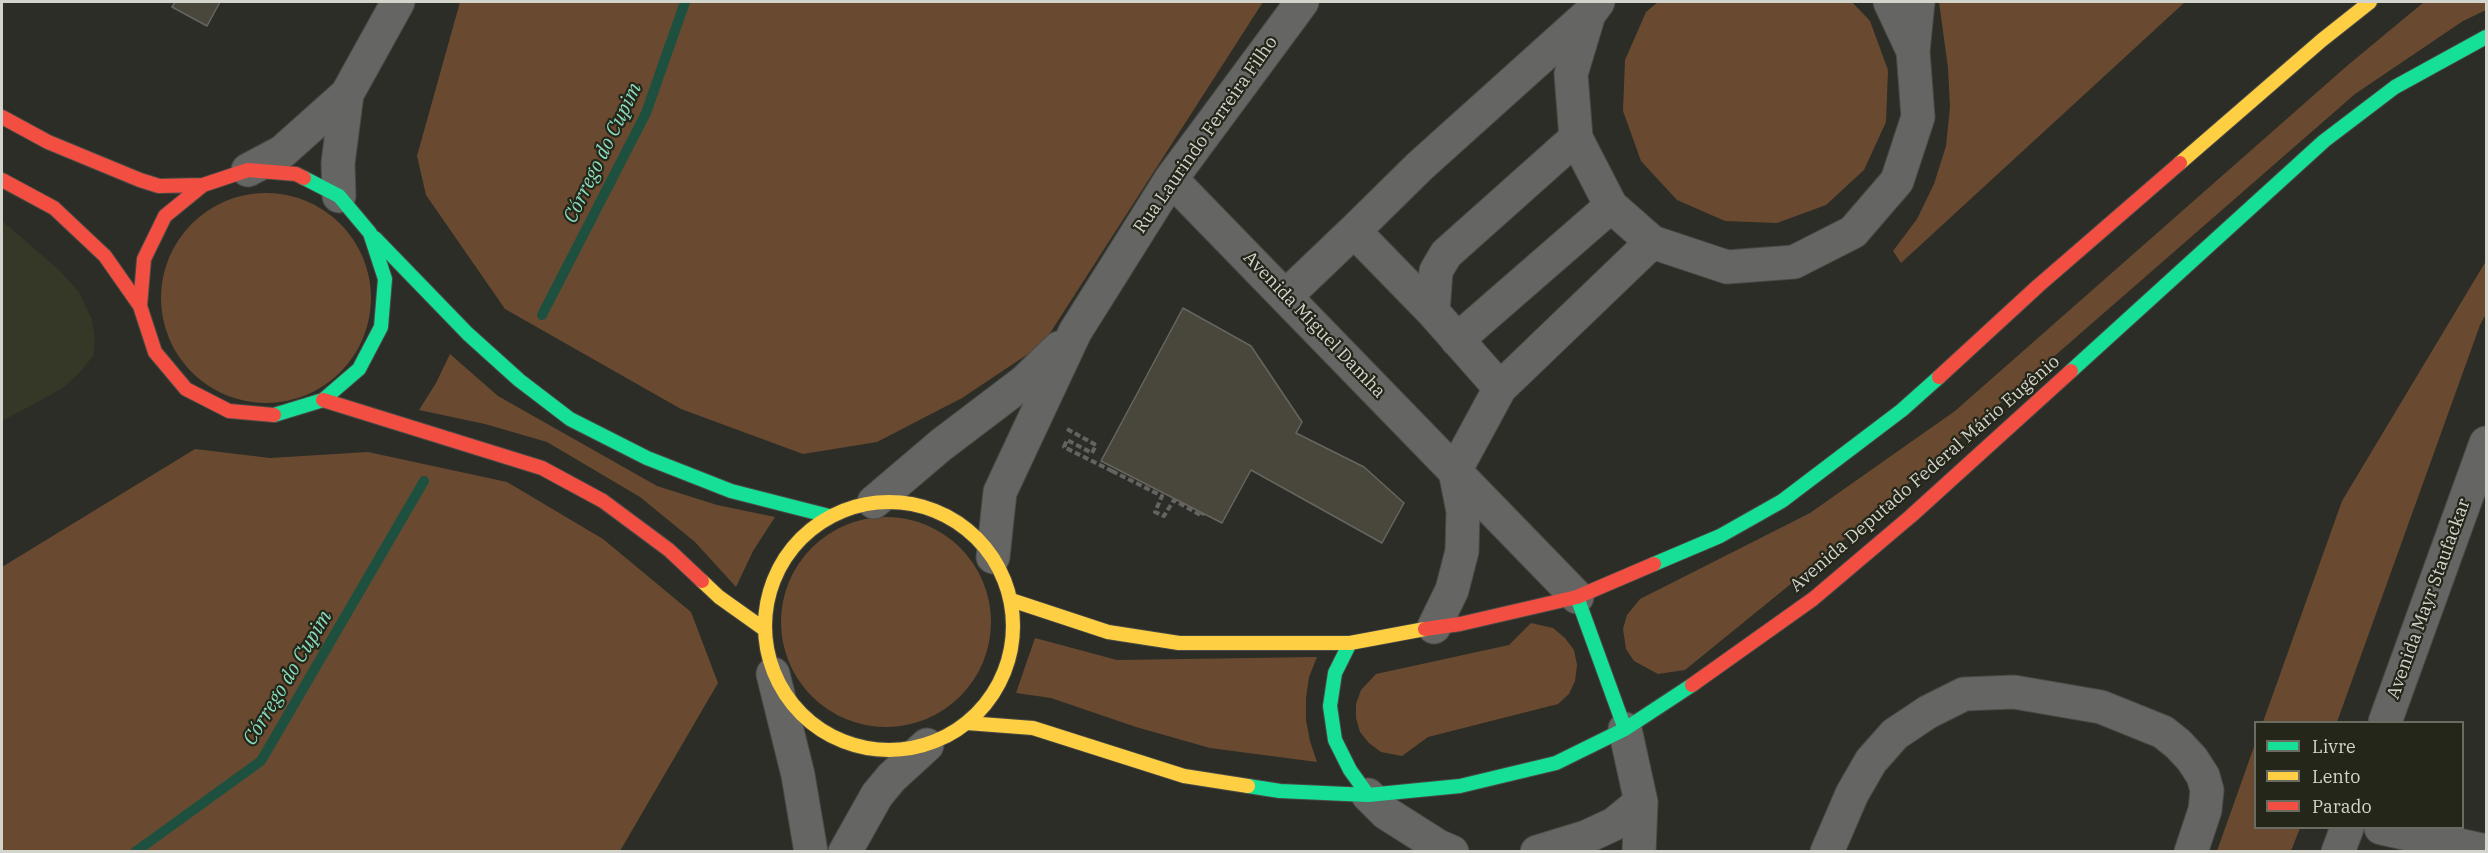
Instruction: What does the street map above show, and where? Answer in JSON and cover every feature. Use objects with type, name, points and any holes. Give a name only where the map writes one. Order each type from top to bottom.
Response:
[{"type":"street","points":[[2,117],[48,142],[140,180],[159,186],[202,185],[248,170],[282,152],[347,94],[398,2]]},
{"type":"street","name":"Rua Laurindo Ferreira Filho","points":[[993,557],[1000,492],[1075,332],[1171,179],[1302,2]]},
{"type":"street","points":[[1890,2],[1914,51]]},
{"type":"street","points":[[1593,8],[1571,74],[1576,138],[1611,206],[1652,242],[1727,267],[1794,262],[1853,232],[1897,180],[1918,117],[1914,51],[1918,2]]},
{"type":"street","points":[[1011,600],[1108,632],[1179,643],[1350,643],[1460,624],[1577,597],[1720,536],[1782,501],[1902,410],[2038,286],[2322,40],[2370,2]]},
{"type":"street","points":[[1286,296],[1420,166],[1593,8]]},
{"type":"street","name":"Avenida Deputado Federal Mário Eugênio","points":[[967,723],[1033,728],[1184,776],[1377,804],[1556,763],[1625,729],[1727,661],[1813,599],[1911,516],[2324,141],[2395,87],[2487,38]]},
{"type":"street","points":[[339,196],[338,163],[347,94]]},
{"type":"street","points":[[1433,312],[1436,271],[1446,254],[1576,138]]},
{"type":"street","points":[[248,170],[296,174],[339,196],[370,233],[468,334],[519,380],[570,419],[647,458],[731,491],[829,516]]},
{"type":"street","name":"Avenida Miguel Damha","points":[[1171,179],[1577,597]]},
{"type":"street","points":[[2,180],[54,208],[105,256],[140,306],[155,352],[186,389],[229,411],[277,415],[323,400],[359,369],[381,327],[385,279],[370,233]]},
{"type":"street","points":[[140,306],[144,259],[165,216],[202,185]]},
{"type":"street","points":[[1457,340],[1611,206]]},
{"type":"street","points":[[1354,231],[1433,312],[1500,388]]},
{"type":"street","points":[[1434,627],[1452,590],[1462,551],[1463,511],[1455,471],[1500,388],[1652,242]]},
{"type":"street","name":"Rua Laurindo Ferreira Filho","points":[[874,502],[941,445],[1024,382],[1075,332]]},
{"type":"street","points":[[323,400],[542,468],[603,501],[669,550],[718,597],[764,629]]},
{"type":"street","name":"Avenida Mayr Staufackar","points":[[2386,721],[2487,442]]},
{"type":"street","points":[[811,852],[798,775],[764,629],[770,584],[793,544],[829,516],[874,502],[919,505],[961,524],[993,557],[1011,600],[1012,646],[997,689],[967,723],[927,745],[892,777],[877,795],[845,852]]},
{"type":"street","points":[[1577,597],[1625,729],[1641,802],[1639,852]]},
{"type":"street","points":[[1350,643],[1335,673],[1330,706],[1335,740],[1350,770],[1377,804],[1402,852]]},
{"type":"street","points":[[773,674],[799,713],[837,739],[881,750],[927,745]]},
{"type":"street","points":[[1827,852],[1852,794],[1879,752],[1895,734],[1928,712],[1964,694],[2014,692],[2101,707],[2163,732],[2192,759],[2203,776],[2207,790],[2205,810],[2191,852]]},
{"type":"street","points":[[1541,851],[1586,837],[1614,824],[1641,802]]},
{"type":"street","points":[[1377,804],[1438,846],[1452,852]]},
{"type":"street","points":[[2338,852],[2347,829]]},
{"type":"street","points":[[2386,829],[2487,850]]},
{"type":"path","points":[[1038,413],[1096,445],[1092,453],[1067,440],[1064,447],[1113,469],[1162,496],[1155,512],[1164,516],[1174,500],[1202,516],[1203,513]]},
{"type":"shaded area","points":[[460,2],[1263,2],[1043,344],[962,398],[877,442],[803,454],[681,409],[505,309],[426,195],[417,156]]},
{"type":"shaded area","points":[[1658,2],[1852,2],[1870,21],[1888,70],[1886,122],[1864,170],[1826,205],[1777,223],[1725,221],[1677,200],[1641,161],[1623,111],[1625,60],[1646,12]]},
{"type":"shaded area","points":[[1939,2],[2185,2],[1901,263],[1893,251],[1917,219],[1934,184],[1946,146],[1950,107],[1948,68]]},
{"type":"shaded area","points":[[2424,2],[2486,2],[2486,10],[2463,21],[2355,94],[1824,557],[1685,670],[1658,674],[1634,661],[1626,649],[1623,629],[1627,615],[1640,599],[1810,513],[1955,411],[2348,65]]},
{"type":"shaded area","points":[[266,193],[286,195],[306,201],[324,211],[340,224],[353,240],[363,258],[369,278],[371,298],[369,318],[363,338],[353,356],[340,372],[324,385],[306,395],[286,401],[266,403],[246,401],[226,395],[208,385],[192,372],[179,356],[169,338],[163,318],[161,298],[163,278],[169,258],[179,240],[192,224],[208,211],[226,201],[246,195]]},
{"type":"shaded area","points":[[2,221],[58,269],[79,292],[92,320],[95,340],[93,356],[63,388],[2,421]]},
{"type":"shaded area","points":[[2486,261],[2486,314],[2480,325],[2337,721],[2263,721],[2342,501]]},
{"type":"shaded area","points":[[450,354],[498,396],[657,486],[717,505],[775,517],[753,551],[736,587],[695,542],[640,497],[547,442],[485,424],[419,410]]},
{"type":"shaded area","points":[[195,449],[270,458],[368,452],[507,482],[603,539],[691,612],[718,683],[620,851],[2,851],[2,567]]},
{"type":"shaded area","points":[[886,517],[906,519],[926,525],[944,535],[960,548],[973,564],[983,582],[989,602],[991,622],[989,642],[983,662],[973,680],[960,696],[944,709],[926,719],[906,725],[886,727],[866,725],[846,719],[828,709],[812,696],[799,680],[789,662],[783,642],[781,622],[783,602],[789,582],[799,564],[812,548],[828,535],[846,525],[866,519]]},
{"type":"shaded area","points":[[1531,623],[1553,628],[1574,650],[1577,665],[1575,681],[1569,694],[1558,704],[1428,737],[1402,756],[1381,752],[1360,732],[1356,718],[1356,704],[1361,690],[1376,674],[1509,645]]},
{"type":"shaded area","points":[[1035,638],[1117,660],[1317,657],[1309,677],[1306,720],[1317,762],[1210,748],[1136,727],[1051,698],[1016,693]]},
{"type":"shaded area","points":[[2254,747],[2254,829],[2300,829],[2291,851],[2217,851]]},
{"type":"building","points":[[175,2],[220,2],[207,26],[172,7]]},
{"type":"building","points":[[1183,308],[1251,346],[1302,422],[1296,433],[1364,467],[1404,503],[1382,543],[1251,470],[1222,523],[1101,461]]},
{"type":"waterway","name":"Córrego do Cupim","points":[[542,315],[646,113],[685,2]]},
{"type":"waterway","name":"Córrego do Cupim","points":[[135,852],[261,761],[424,481]]},
{"type":"traffic: fast","points":[[2071,371],[2324,141],[2395,87],[2486,37]]},
{"type":"traffic: fast","points":[[274,415],[323,400],[359,369],[381,327],[385,279],[370,233],[339,196],[304,178]]},
{"type":"traffic: fast","points":[[375,238],[468,334],[519,380],[570,419],[647,458],[731,491],[829,516]]},
{"type":"traffic: fast","points":[[1654,564],[1720,536],[1782,501],[1902,410],[1939,377]]},
{"type":"traffic: fast","points":[[1577,597],[1625,729]]},
{"type":"traffic: fast","points":[[1350,643],[1335,673],[1330,706],[1335,740],[1350,770],[1368,795]]},
{"type":"traffic: fast","points":[[1248,786],[1280,791],[1368,795],[1460,786],[1556,763],[1625,729],[1692,685]]},
{"type":"traffic: slow","points":[[2180,163],[2322,40],[2370,2]]},
{"type":"traffic: slow","points":[[889,502],[925,508],[947,517],[967,530],[985,548],[998,568],[1007,590],[1013,626],[1007,662],[998,684],[985,704],[967,722],[947,735],[925,744],[889,750],[853,744],[831,735],[811,722],[793,704],[780,684],[771,662],[765,626],[771,590],[780,568],[793,548],[811,530],[831,517],[853,508],[889,502]]},
{"type":"traffic: slow","points":[[702,581],[719,597],[764,629]]},
{"type":"traffic: slow","points":[[1011,600],[1108,632],[1179,643],[1350,643],[1425,629]]},
{"type":"traffic: slow","points":[[967,723],[1033,728],[1184,776],[1248,786]]},
{"type":"traffic: jam","points":[[2,117],[48,142],[140,180],[159,186],[203,185]]},
{"type":"traffic: jam","points":[[1939,377],[2038,286],[2180,163]]},
{"type":"traffic: jam","points":[[140,306],[144,259],[165,216],[203,185],[248,170],[296,174],[304,178]]},
{"type":"traffic: jam","points":[[2,180],[54,208],[105,256],[140,306],[155,352],[186,389],[229,411],[274,415]]},
{"type":"traffic: jam","points":[[1692,685],[1813,599],[1911,516],[2071,371]]},
{"type":"traffic: jam","points":[[323,400],[542,468],[603,501],[669,550],[702,581]]},
{"type":"traffic: jam","points":[[1425,629],[1460,624],[1577,597],[1654,564]]}]
